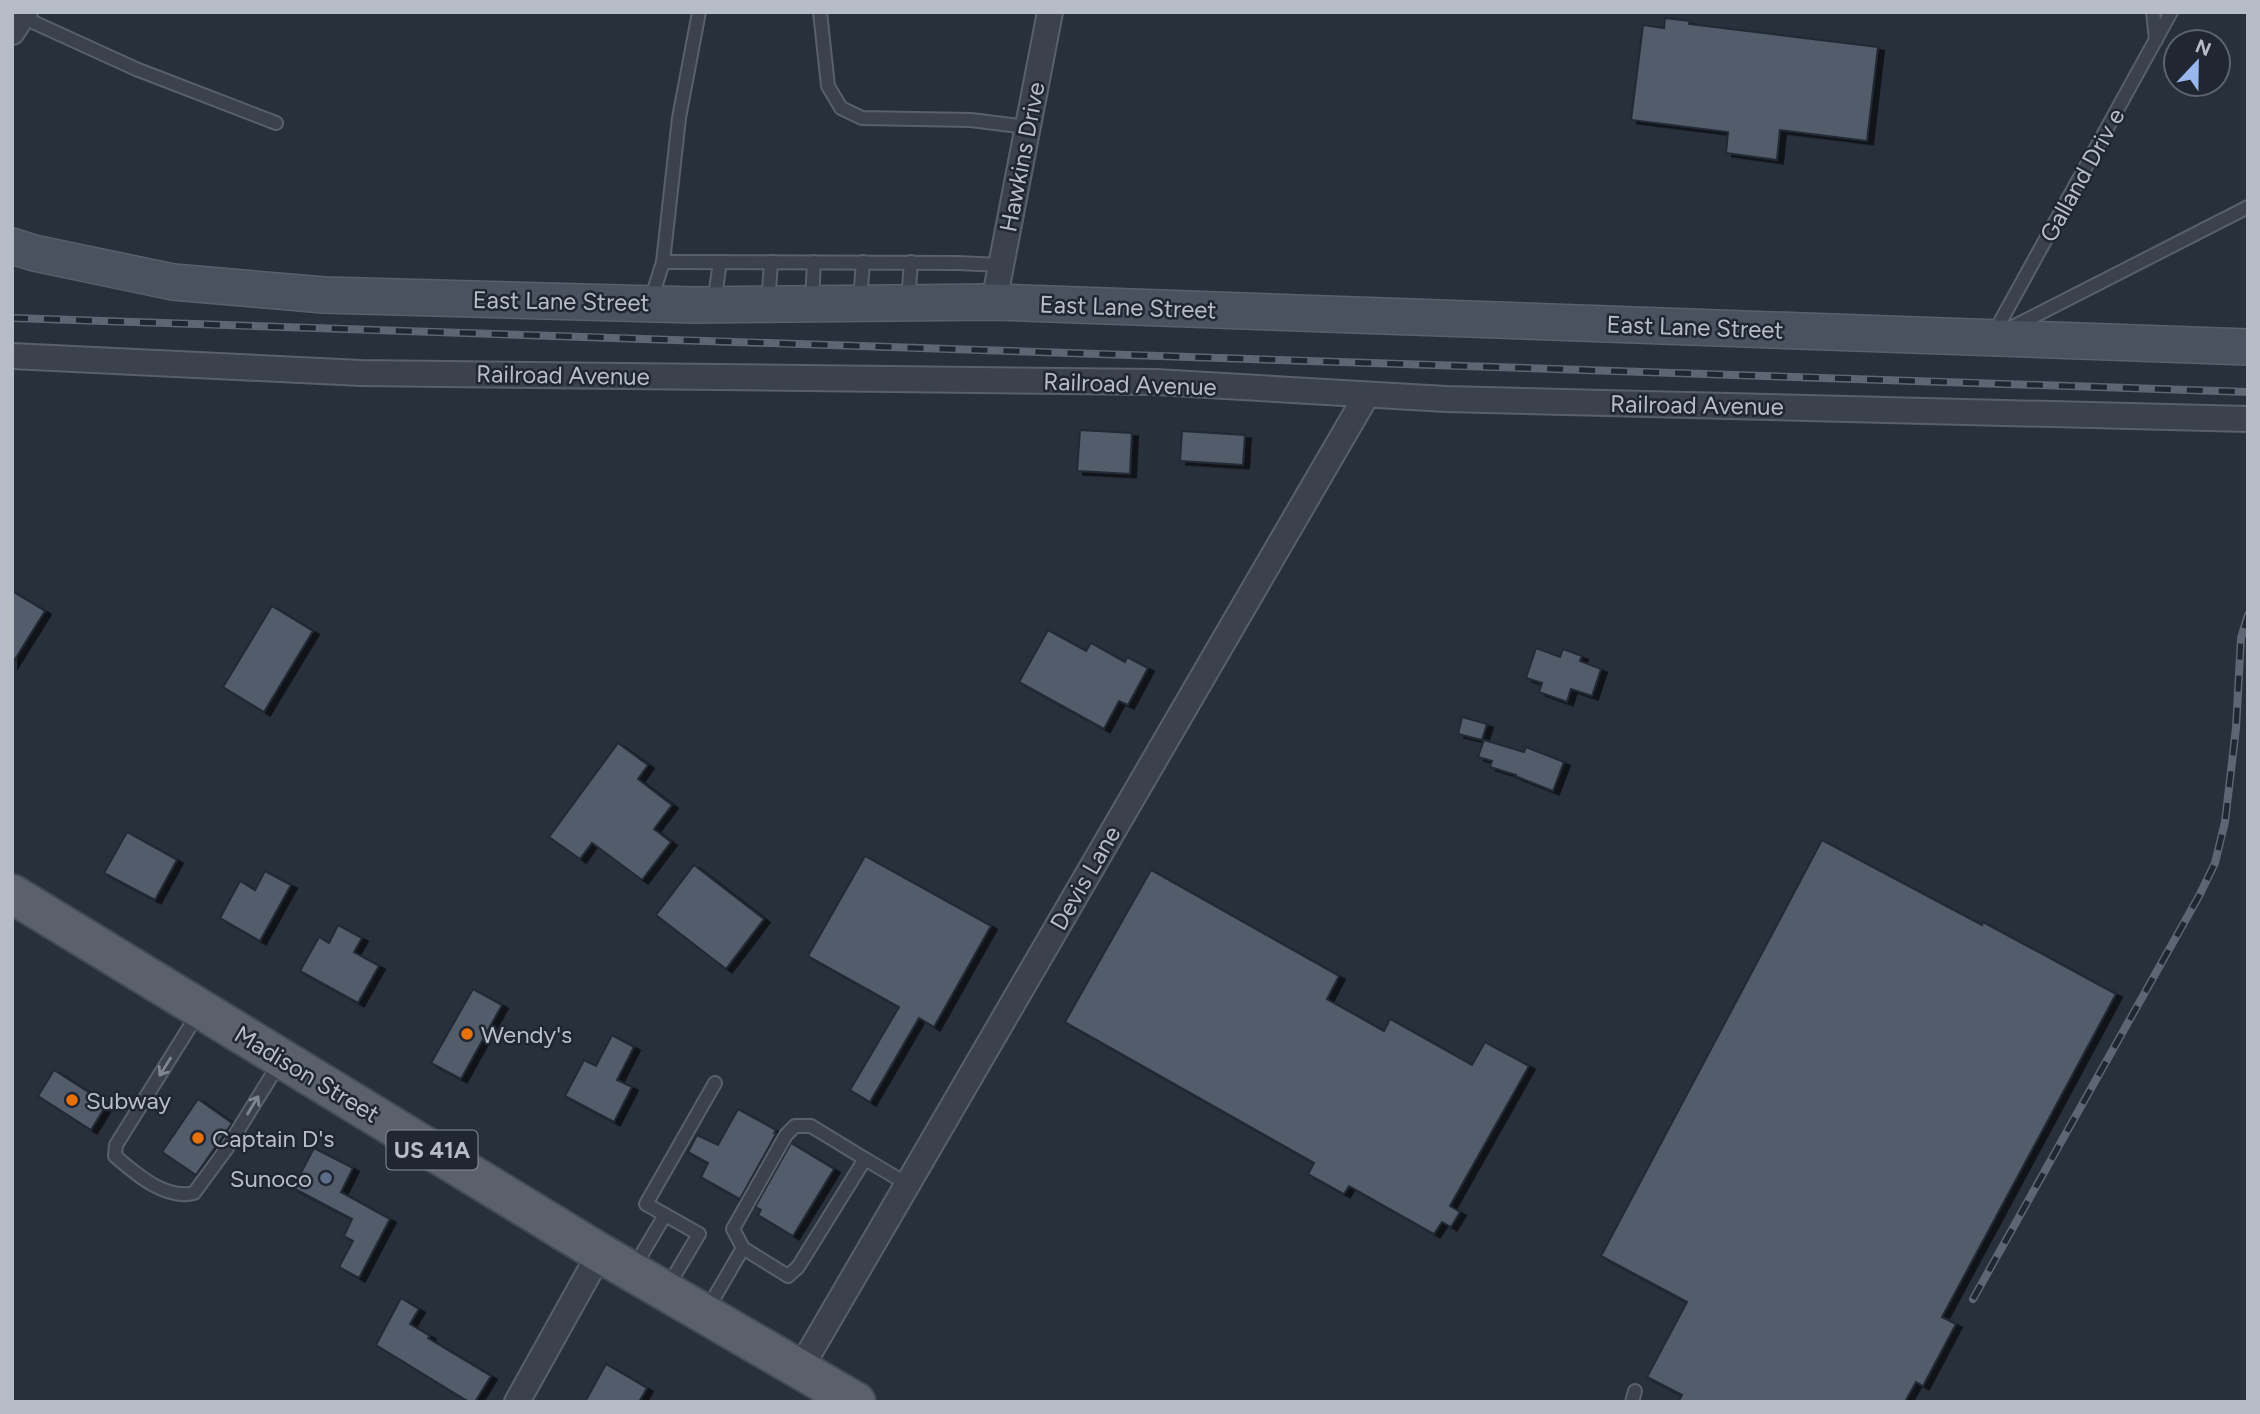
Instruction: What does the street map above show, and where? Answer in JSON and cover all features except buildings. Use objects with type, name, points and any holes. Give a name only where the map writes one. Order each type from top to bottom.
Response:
[{"type":"main road","name":"Madison Street","points":[[12,894],[616,1262],[856,1402]]},
{"type":"street","name":"Hawkins Drive","points":[[994,302],[1049,12]]},
{"type":"street","name":"East Lane Street","points":[[12,246],[173,282],[324,295],[650,304],[994,302],[2248,347]]},
{"type":"street","name":"Railroad Avenue","points":[[12,356],[361,373],[1156,382],[1354,395],[2248,419]]},
{"type":"street","name":"Devis Lane","points":[[800,1369],[1365,398],[1354,395]]},
{"type":"street","points":[[516,1402],[616,1262]]},
{"type":"lane","points":[[650,304],[663,262],[679,118],[699,12]]},
{"type":"lane","points":[[821,12],[828,86],[841,108],[862,118],[971,120],[1027,127]]},
{"type":"lane","points":[[2153,12],[2156,41]]},
{"type":"lane","name":"Galland Driv e","points":[[1992,338],[2171,12]]},
{"type":"lane","points":[[20,20],[135,69],[276,123]]},
{"type":"lane","points":[[1992,338],[2248,207]]},
{"type":"lane","points":[[663,262],[911,262],[1001,265]]},
{"type":"lane","points":[[714,304],[720,262]]},
{"type":"lane","points":[[768,304],[771,262]]},
{"type":"lane","points":[[812,304],[814,262]]},
{"type":"lane","points":[[859,303],[863,262]]},
{"type":"lane","points":[[908,303],[911,262]]},
{"type":"lane","points":[[201,1009],[116,1145],[115,1156],[137,1174],[164,1190],[186,1195],[194,1193],[227,1148],[282,1059]]},
{"type":"lane","points":[[666,1291],[699,1234],[646,1204],[715,1083]]},
{"type":"lane","points":[[865,1159],[798,1267],[788,1276],[743,1248],[733,1229],[786,1135],[795,1126],[811,1126],[907,1184]]},
{"type":"lane","points":[[616,1262],[665,1214]]},
{"type":"lane","points":[[705,1314],[743,1248]]},
{"type":"railway","points":[[12,318],[2248,392]]},
{"type":"railway","points":[[1973,1299],[2215,863],[2225,822],[2236,728],[2241,638],[2248,615]]},
{"type":"place","name":"Wendy's","points":[[467,1034]]},
{"type":"place","name":"Subway","points":[[72,1100]]},
{"type":"place","name":"Captain D's","points":[[198,1138]]},
{"type":"place","name":"Sunoco","points":[[326,1178]]}]
